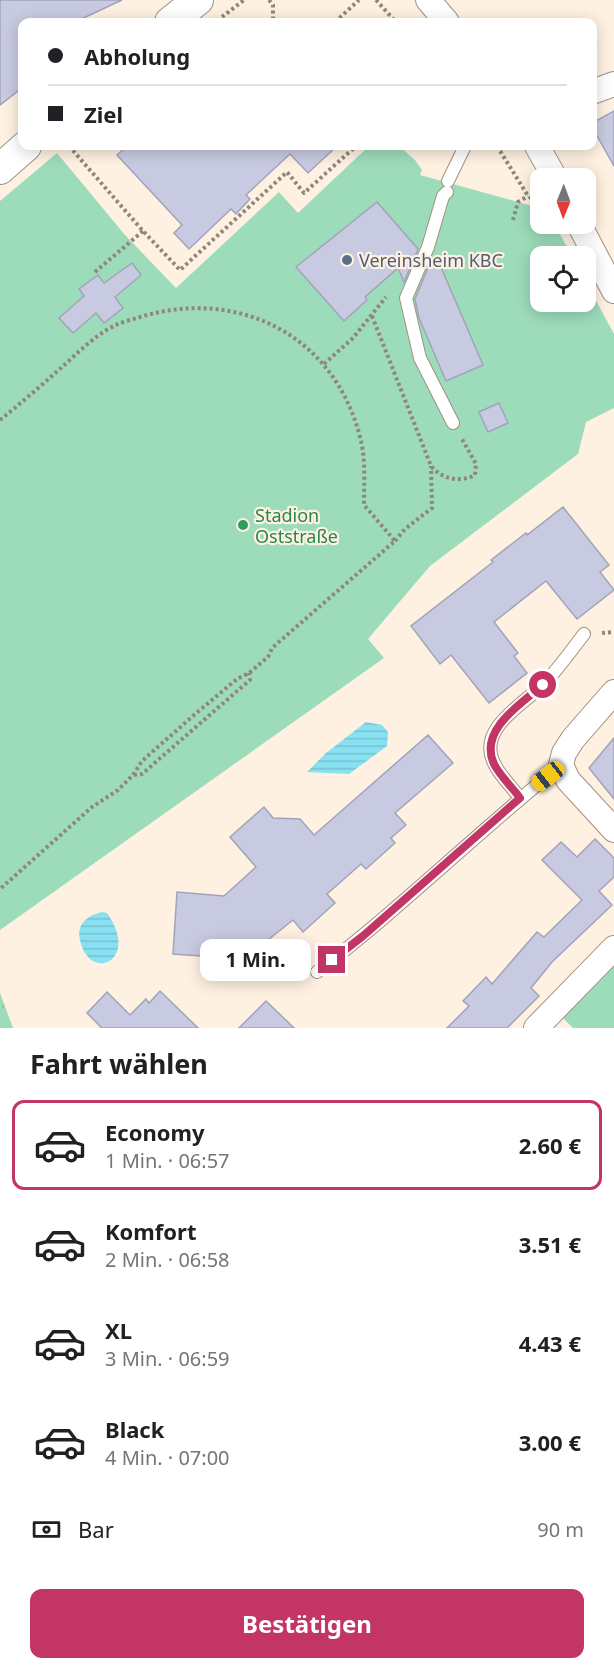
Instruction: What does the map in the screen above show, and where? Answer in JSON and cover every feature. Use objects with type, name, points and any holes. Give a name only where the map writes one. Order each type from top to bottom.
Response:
[{"type":"street","points":[[175,18],[198,0]]},
{"type":"street","points":[[597,90],[614,84]]},
{"type":"street","points":[[0,169],[21,150]]},
{"type":"street","points":[[539,150],[549,168]]},
{"type":"street","points":[[584,234],[614,291]]},
{"type":"street","points":[[614,692],[573,739],[564,753],[561,765],[575,788],[614,830]]},
{"type":"street","points":[[536,1028],[614,948]]},
{"type":"lane","points":[[453,423],[420,358],[406,298],[428,247],[443,196],[463,150]]},
{"type":"lane","points":[[520,798],[494,763],[490,749],[495,731],[506,717],[543,685],[584,634]]},
{"type":"lane","points":[[317,972],[363,936],[520,798],[561,765]]},
{"type":"path","points":[[219,18],[244,0]]},
{"type":"path","points":[[269,0],[273,5],[273,18]]},
{"type":"path","points":[[339,18],[359,0]]},
{"type":"path","points":[[376,0],[392,18]]},
{"type":"path","points":[[72,150],[180,270],[286,172],[304,193],[352,150]]},
{"type":"path","points":[[499,150],[528,196],[518,202],[513,220]]},
{"type":"path","points":[[95,272],[143,231]]},
{"type":"path","points":[[0,420],[87,344],[115,325],[176,309],[227,309],[263,320],[301,343],[324,364],[345,398],[360,434],[363,453],[364,505],[395,541]]},
{"type":"path","points":[[0,890],[92,807],[118,790],[133,775],[142,761],[237,679],[249,673],[268,657],[272,648],[395,541],[405,529],[432,508],[431,465],[372,316]]},
{"type":"path","points":[[324,364],[354,338]]},
{"type":"path","points":[[431,465],[443,476],[465,478],[475,475],[476,464],[453,423]]},
{"type":"path","points":[[133,775],[142,774],[250,680],[249,673]]},
{"type":"green space","name":"Stadion Oststraße","points":[[365,150],[404,150],[422,170],[420,175],[530,206],[530,234],[560,234],[566,246],[530,246],[530,312],[596,312],[596,300],[614,334],[614,408],[586,422],[578,454],[430,566],[368,639],[384,658],[0,930],[0,201],[57,153],[125,235],[176,288],[279,192],[298,213]]},
{"type":"green space","points":[[614,962],[614,1028],[573,1028],[560,1015]]},
{"type":"green space","points":[[0,993],[13,1028],[0,1028]]},
{"type":"water","points":[[366,722],[382,725],[388,732],[387,746],[349,774],[307,772],[326,753]]},
{"type":"water","points":[[102,912],[107,913],[116,929],[118,942],[117,952],[111,960],[104,963],[96,962],[88,957],[79,935],[83,922]]},
{"type":"building","points":[[0,0],[122,0],[84,18],[18,18],[18,91],[0,105]]},
{"type":"building","points":[[614,111],[614,166],[597,136],[597,120]]},
{"type":"building","points":[[123,150],[333,150],[308,173],[290,154],[246,195],[250,199],[236,214],[231,209],[189,249],[174,233],[182,225],[117,155]]},
{"type":"building","name":"Vereinsheim KBC","points":[[377,202],[418,249],[404,282],[398,268],[365,297],[367,300],[344,321],[296,267]]},
{"type":"building","points":[[132,263],[141,275],[115,297],[123,308],[104,323],[96,313],[73,333],[59,318],[84,296],[79,289],[98,275],[104,283]]},
{"type":"building","name":"Vereinsheim KBC","points":[[430,263],[434,267],[440,265],[483,365],[446,381],[419,318],[415,299]]},
{"type":"building","points":[[499,403],[508,423],[488,432],[479,412]]},
{"type":"building","points":[[563,507],[609,565],[600,572],[614,590],[577,619],[546,581],[494,622],[518,653],[514,656],[527,673],[489,703],[451,655],[440,664],[411,626],[493,562],[491,560]]},
{"type":"building","points":[[428,735],[453,763],[395,813],[406,825],[391,838],[395,843],[366,869],[361,864],[327,894],[335,903],[303,932],[293,920],[244,959],[173,954],[177,892],[224,896],[256,867],[230,837],[264,807],[273,818],[300,819],[314,835]]},
{"type":"building","points":[[614,738],[614,799],[589,768]]},
{"type":"building","points":[[595,839],[614,858],[614,877],[599,891],[612,905],[552,962],[531,988],[539,996],[507,1028],[447,1028],[469,1006],[463,1001],[486,977],[492,984],[537,932],[544,937],[582,900],[542,860],[561,842],[577,857]]},
{"type":"building","points":[[160,991],[198,1028],[102,1028],[87,1013],[107,992],[130,1015],[146,999],[149,1003]]},
{"type":"building","points":[[266,1001],[294,1028],[239,1028]]},
{"type":"place","name":"Vereinsheim KBC","points":[[347,260]]},
{"type":"place","name":"Stadion Oststraße","points":[[243,525]]},
{"type":"route","points":[[332,960],[363,936],[520,798],[494,763],[490,749],[495,731],[506,717],[543,685]]}]
